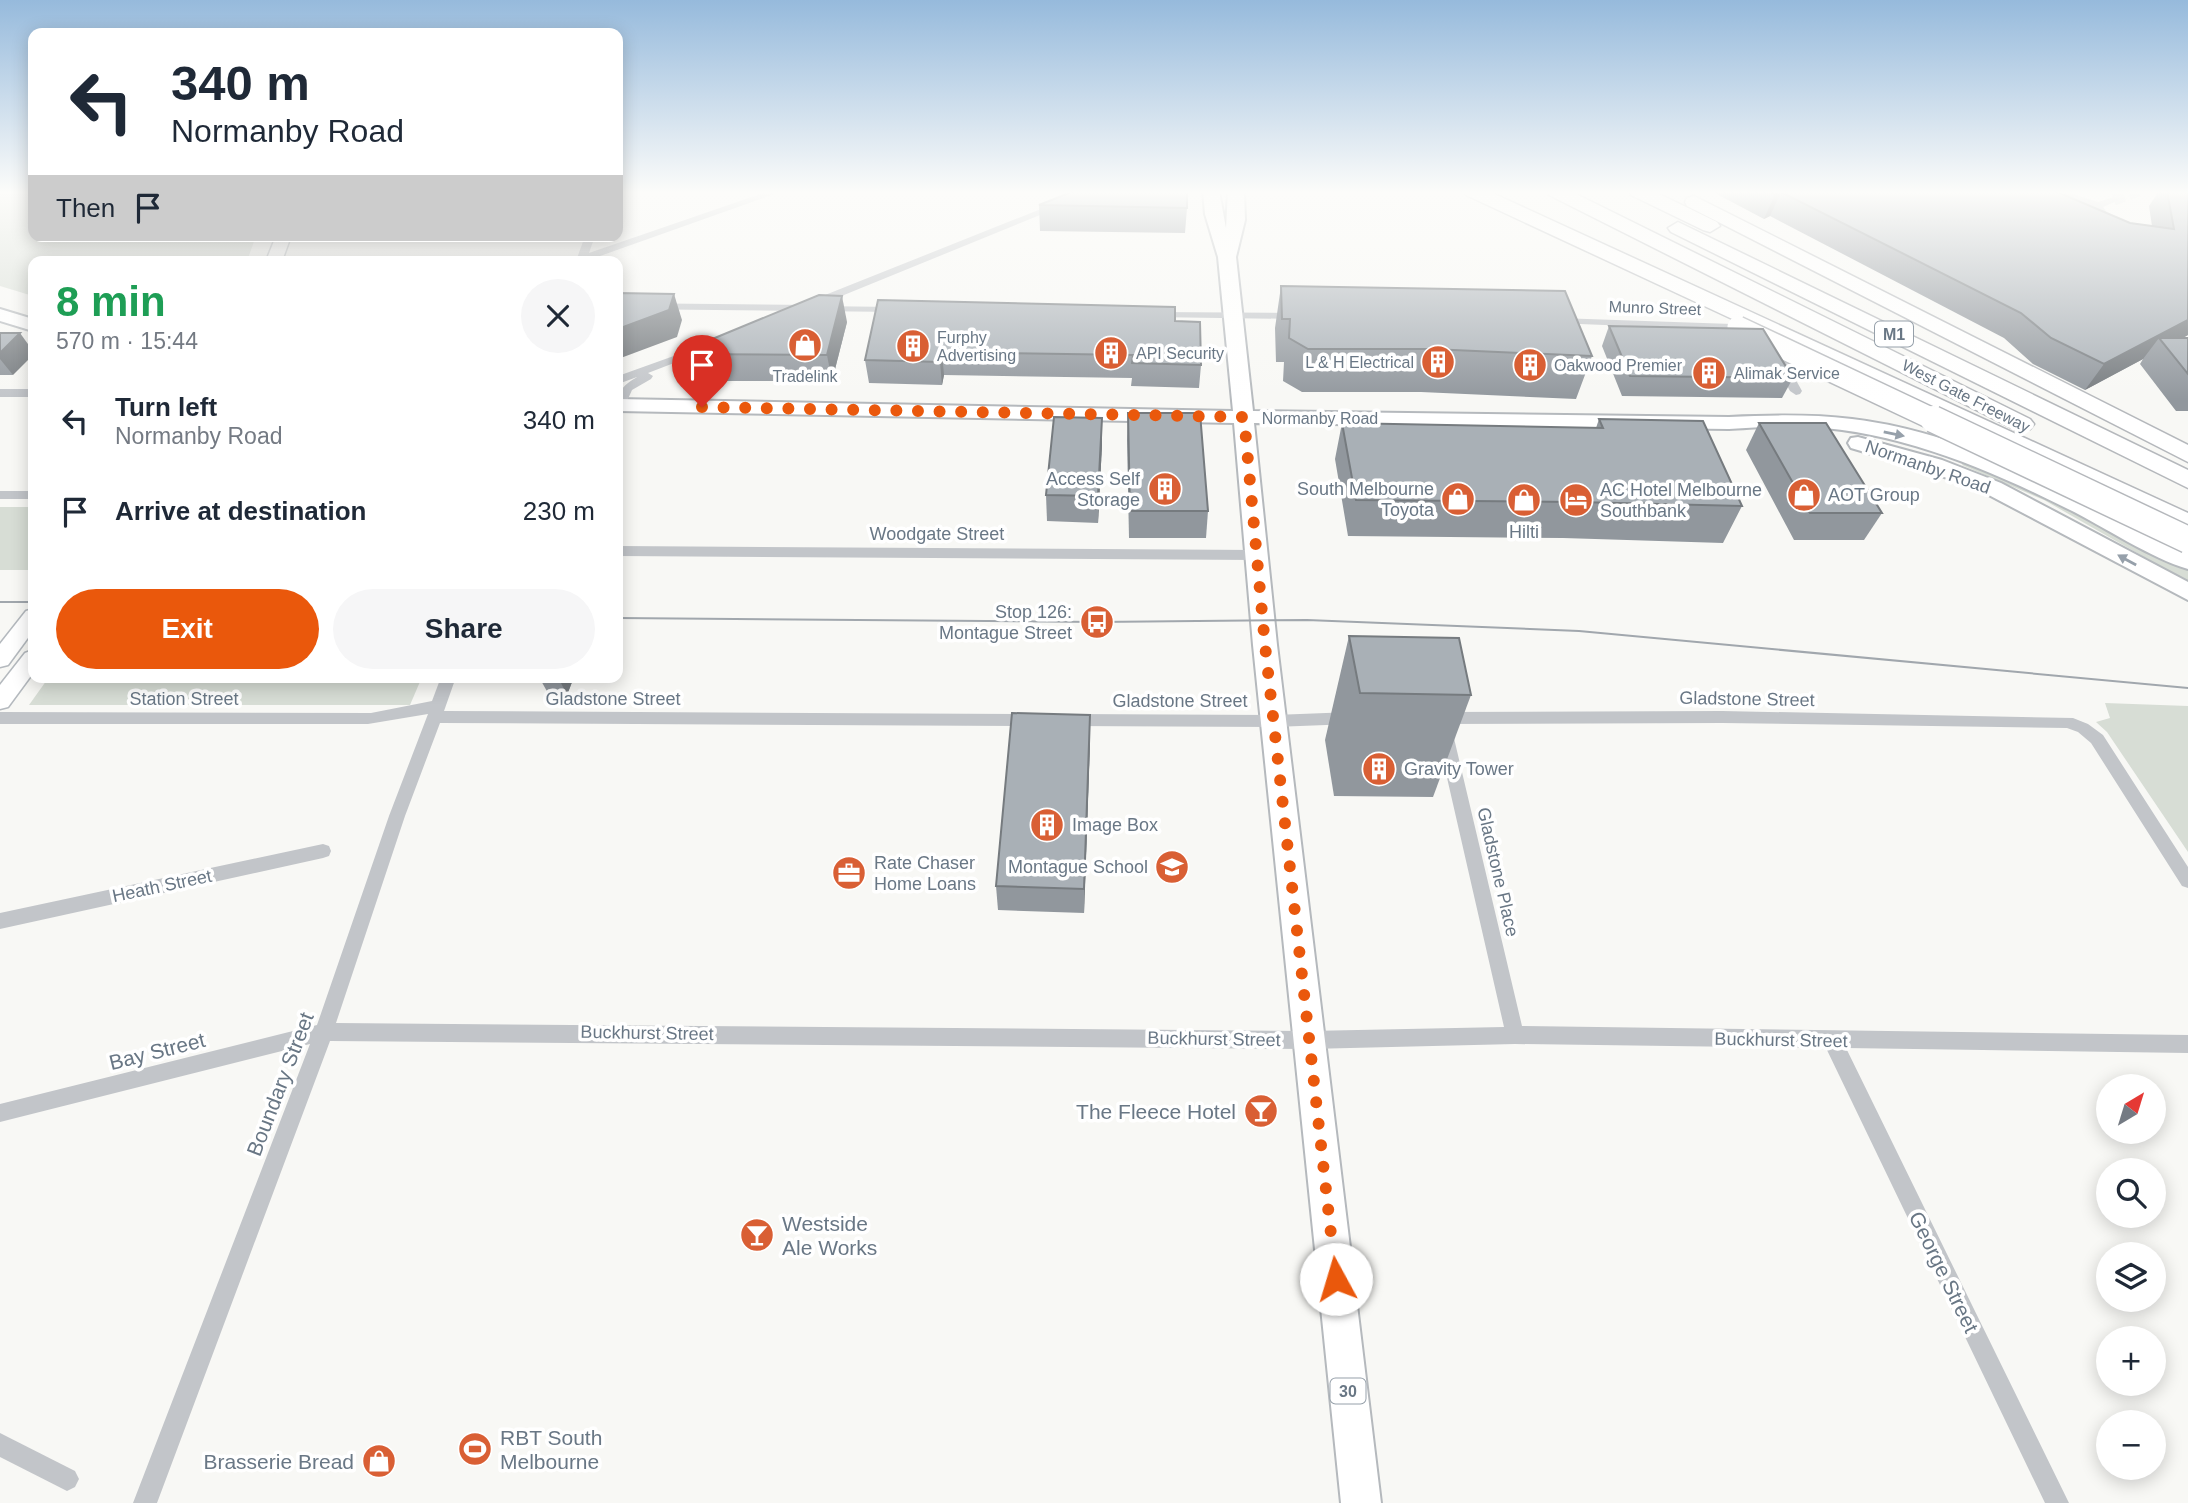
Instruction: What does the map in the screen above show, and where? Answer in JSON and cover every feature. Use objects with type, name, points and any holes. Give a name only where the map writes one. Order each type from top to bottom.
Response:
[{"type":"highway","points":[[1597,261],[2188,540]]},
{"type":"highway","points":[[1624,261],[2188,523]]},
{"type":"highway","name":"M1","points":[[1678,261],[1840,333]]},
{"type":"highway","name":"West Gate Freeway","points":[[1696,261],[2188,508]]},
{"type":"highway","name":"West Gate Freeway","points":[[1742,261],[2188,480]]},
{"type":"highway","points":[[1779,261],[1906,324],[2188,473]]},
{"type":"highway","points":[[1809,261],[2188,455]]},
{"type":"main road","name":"30","points":[[1227,261],[1256,555],[1361,1503]]},
{"type":"main road","points":[[0,314],[28,323]]},
{"type":"main road","name":"Normanby Road","points":[[623,405],[1244,417],[1729,423],[1772,418],[1819,421],[1891,433],[1941,446],[2028,479],[2188,561]]},
{"type":"main road","name":"Normanby Road","points":[[1729,423],[1871,446],[1958,473],[2029,506],[2188,592]]},
{"type":"street","points":[[764,323],[919,261]]},
{"type":"street","points":[[623,306],[914,311]]},
{"type":"street","points":[[1143,314],[1314,317]]},
{"type":"street","name":"Munro Street","points":[[1551,321],[1732,327],[1764,338],[1771,345],[1796,391]]},
{"type":"street","points":[[623,378],[714,344]]},
{"type":"street","points":[[623,398],[629,387],[676,359]]},
{"type":"street","points":[[0,393],[28,393]]},
{"type":"street","points":[[0,495],[28,495]]},
{"type":"street","name":"Woodgate Street","points":[[623,551],[1256,555]]},
{"type":"street","points":[[0,659],[28,623]]},
{"type":"street","points":[[0,701],[28,665]]},
{"type":"street","name":"Boundary Street","points":[[145,1503],[324,1032],[447,683]]},
{"type":"street","name":"Gladstone Street","points":[[436,711],[1274,721],[1301,718],[1365,718]]},
{"type":"street","name":"Station Street","points":[[0,718],[372,718],[436,711]]},
{"type":"street","name":"Gladstone Street","points":[[1435,718],[1722,717],[2068,722],[2091,733],[2188,881]]},
{"type":"street","name":"Gladstone Place","points":[[1435,718],[1515,1035]]},
{"type":"street","name":"Heath Street","points":[[0,920],[323,851]]},
{"type":"street","name":"Buckhurst Street","points":[[324,1032],[1309,1040],[1515,1035],[2188,1044]]},
{"type":"street","name":"Bay Street","points":[[0,1113],[324,1032]]},
{"type":"street","name":"George Street","points":[[1832,1040],[2057,1503]]},
{"type":"street","points":[[0,1445],[67,1479]]},
{"type":"shaded area","points":[[0,261],[28,261],[28,294],[0,286]]},
{"type":"shaded area","points":[[1965,459],[2188,565],[2188,582],[2044,500],[1962,465]]},
{"type":"shaded area","points":[[0,507],[28,507],[28,570],[0,570]]},
{"type":"shaded area","points":[[45,683],[419,683],[410,705],[29,705]]},
{"type":"shaded area","points":[[2105,703],[2188,706],[2188,852],[2107,732],[2096,722],[2110,718]]},
{"type":"building","points":[[1918,261],[2188,261],[2188,320],[2104,364],[2051,338],[2021,313]]},
{"type":"building","points":[[1281,286],[1565,291],[1592,356],[1431,349],[1308,349],[1289,338],[1290,319],[1282,319]]},
{"type":"building","points":[[623,293],[674,294],[669,310],[623,327]]},
{"type":"building","points":[[819,295],[842,296],[827,355],[676,354]]},
{"type":"building","points":[[878,300],[1175,307],[1175,321],[1200,322],[1201,365],[1132,363],[1133,355],[942,352],[940,362],[865,360]]},
{"type":"building","points":[[1609,326],[1763,329],[1793,378],[1630,376]]},
{"type":"building","points":[[0,333],[20,333],[0,353]]},
{"type":"building","points":[[2159,338],[2188,338],[2188,374]]},
{"type":"building","name":"Access Self Storage","points":[[1128,413],[1200,413],[1208,511],[1130,511]]},
{"type":"building","points":[[1054,417],[1102,418],[1098,496],[1046,495]]},
{"type":"building","points":[[1599,419],[1703,421],[1742,506],[1356,500],[1342,423],[1603,428]]},
{"type":"building","points":[[1759,423],[1826,423],[1882,513],[1810,513]]},
{"type":"building","points":[[1349,636],[1459,638],[1471,695],[1360,693]]},
{"type":"building","name":"Image Box","points":[[1012,713],[1090,715],[1084,889],[996,886]]},
{"type":"tram line","points":[[0,602],[28,602]]},
{"type":"tram line","points":[[623,618],[1097,622],[1307,620],[1579,631],[2188,688]]},
{"type":"place","name":"Tradelink","points":[[805,345]]},
{"type":"place","name":"Furphy Advertising","points":[[913,346]]},
{"type":"place","name":"API Security","points":[[1111,353]]},
{"type":"place","name":"L & H Electrical","points":[[1438,362]]},
{"type":"place","name":"Oakwood Premier","points":[[1530,365]]},
{"type":"place","name":"Alimak Service","points":[[1709,373]]},
{"type":"place","name":"Access Self Storage","points":[[1165,489]]},
{"type":"place","name":"AOT Group","points":[[1804,495]]},
{"type":"place","name":"South Melbourne Toyota","points":[[1458,499]]},
{"type":"place","name":"Hilti","points":[[1524,500]]},
{"type":"place","name":"AC Hotel Melbourne Southbank","points":[[1576,500]]},
{"type":"place","name":"Stop 126: Montague Street","points":[[1097,622]]},
{"type":"place","name":"Gravity Tower","points":[[1379,769]]},
{"type":"place","name":"Image Box","points":[[1047,825]]},
{"type":"place","name":"Montague School","points":[[1172,867]]},
{"type":"place","name":"Rate Chaser Home Loans","points":[[849,873]]},
{"type":"place","name":"The Fleece Hotel","points":[[1261,1111]]},
{"type":"place","name":"Westside Ale Works","points":[[757,1235]]},
{"type":"place","name":"RBT South Melbourne","points":[[475,1449]]},
{"type":"place","name":"Brasserie Bread","points":[[379,1461]]},
{"type":"route","points":[[702,407],[1244,417],[1265,645],[1336,1279]]}]
